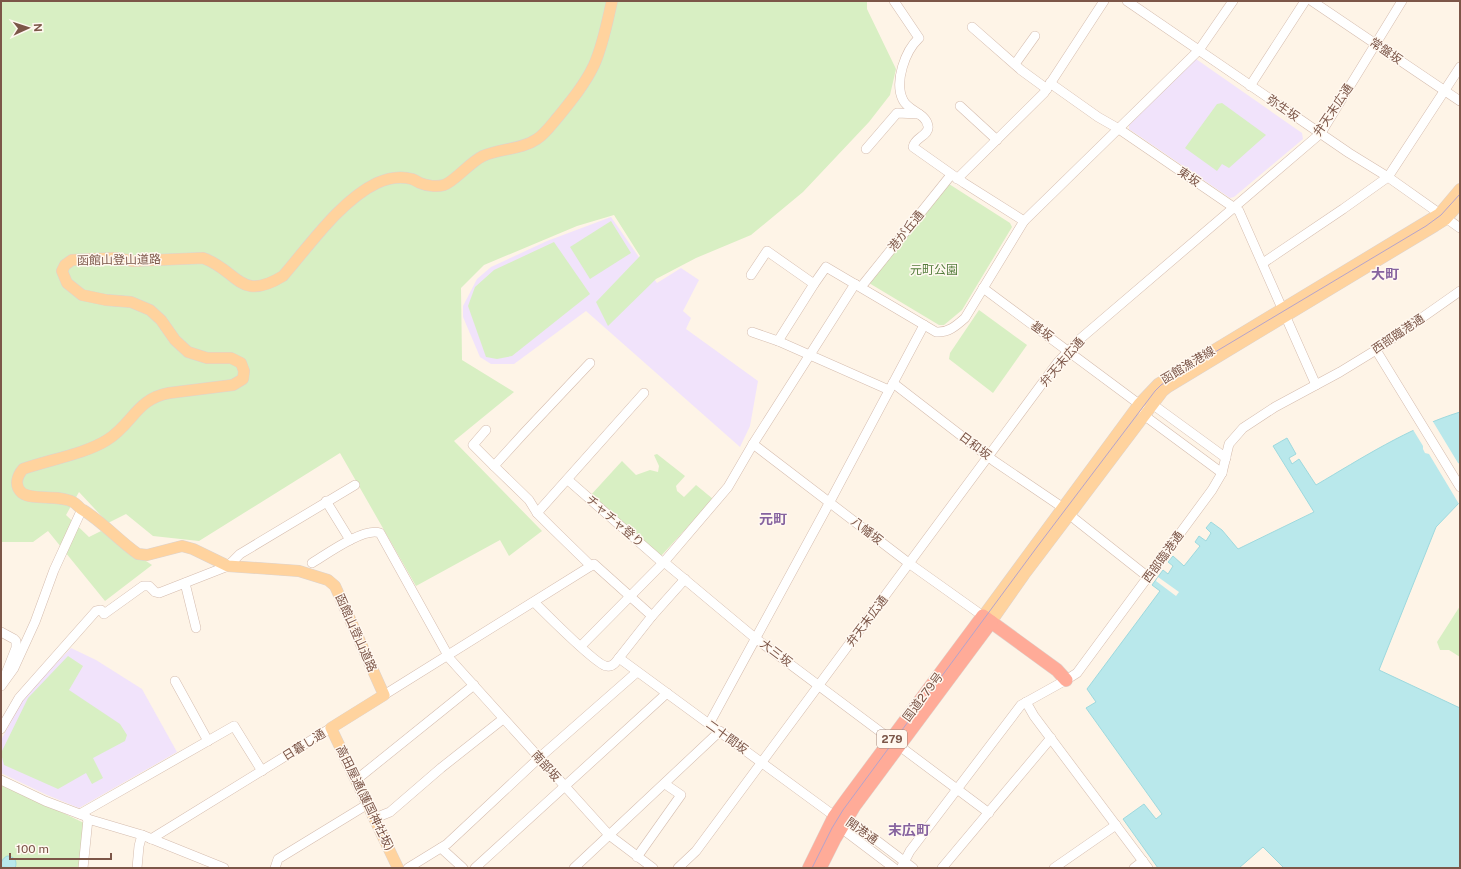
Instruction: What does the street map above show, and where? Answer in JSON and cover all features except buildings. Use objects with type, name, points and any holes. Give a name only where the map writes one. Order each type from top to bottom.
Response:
[{"type":"highway","points":[[987,619],[1057,670],[1066,680]]},
{"type":"highway","name":"国道279号","points":[[809,868],[841,821],[855,805],[895,742],[987,619]]},
{"type":"highway","name":"国道279号","points":[[820,868],[841,821]]},
{"type":"main road","name":"函館山登山道路","points":[[384,695],[335,586],[328,580],[299,571],[228,566],[193,548],[182,546],[147,555],[138,554],[73,502],[58,497],[30,496],[23,493],[18,488],[18,475],[23,469],[94,447],[107,440],[119,431],[142,404],[150,399],[169,393],[233,385],[243,379],[244,370],[241,363],[231,358],[207,358],[188,352],[175,340],[161,320],[150,310],[131,302],[95,299],[82,295],[67,283],[62,272],[65,265],[72,260],[115,258],[133,261],[203,258],[214,262],[244,285],[257,286],[270,284],[283,276],[342,208],[366,189],[377,183],[389,178],[400,178],[414,179],[421,184],[434,186],[446,184],[471,163],[483,156],[498,151],[522,147],[538,139],[569,103],[594,66],[602,45],[612,1]]},
{"type":"main road","name":"函館漁港線","points":[[1443,216],[1460,189]]},
{"type":"main road","name":"函館漁港線","points":[[1064,509],[1168,387],[1285,312],[1443,216],[1460,203]]},
{"type":"main road","name":"函館漁港線","points":[[987,619],[1139,404],[1153,388],[1162,381],[1285,312]]},
{"type":"main road","name":"日暮し通","points":[[331,728],[384,695]]},
{"type":"main road","name":"高田屋通(護国神社坂)","points":[[331,728],[398,868]]},
{"type":"street","points":[[894,1],[919,38],[912,44],[905,58],[900,85],[903,101],[920,114],[928,125],[926,133],[918,139],[913,147],[954,177],[1024,221]]},
{"type":"street","name":"港が丘通","points":[[581,646],[664,562],[728,486],[809,355],[858,286],[954,177],[997,140],[1049,86],[1104,1]]},
{"type":"street","name":"弥生坂","points":[[1127,1],[1250,86],[1388,177],[1460,228]]},
{"type":"street","points":[[778,341],[826,267],[936,332],[948,331],[956,326],[965,318],[1024,221],[1199,50],[1233,1]]},
{"type":"street","points":[[1250,86],[1305,1]]},
{"type":"street","name":"常盤坂","points":[[1312,1],[1460,101]]},
{"type":"street","name":"弁天末広通","points":[[678,868],[696,850],[1068,350],[1320,133],[1402,1]]},
{"type":"street","name":"東坂","points":[[972,27],[1014,64],[1119,129],[1239,211],[1316,385]]},
{"type":"street","points":[[1014,64],[1035,36]]},
{"type":"street","points":[[1263,263],[1388,177],[1460,67]]},
{"type":"street","points":[[960,106],[997,140]]},
{"type":"street","points":[[866,149],[897,113],[920,114]]},
{"type":"street","points":[[751,275],[767,251],[814,284]]},
{"type":"street","name":"基坂","points":[[983,288],[1139,404]]},
{"type":"street","name":"西部臨港通","points":[[903,864],[910,852],[1016,710],[1026,702],[1077,673],[1212,490],[1222,473],[1229,444],[1243,428],[1275,407],[1376,350],[1460,291]]},
{"type":"street","points":[[709,724],[830,502],[924,325]]},
{"type":"street","name":"日和坂","points":[[752,332],[891,387],[1064,509],[1148,577]]},
{"type":"street","points":[[1376,350],[1460,487]]},
{"type":"street","points":[[494,466],[528,428],[590,364]]},
{"type":"street","points":[[537,513],[644,393]]},
{"type":"street","points":[[1222,473],[1144,415],[1139,404],[1152,404],[1226,458]]},
{"type":"street","points":[[486,430],[472,445],[529,500],[537,513],[592,565],[631,596],[652,616]]},
{"type":"street","name":"八幡坂","points":[[753,444],[910,564],[987,619]]},
{"type":"street","name":"チャチャ登り","points":[[568,480],[664,562]]},
{"type":"street","points":[[1,729],[19,698],[96,611],[101,610],[104,614],[143,586],[149,586],[155,592],[159,593],[228,566],[240,554],[326,501],[355,485]]},
{"type":"street","points":[[326,501],[350,540]]},
{"type":"street","points":[[2,684],[14,668],[35,622],[54,570],[82,509]]},
{"type":"street","name":"南部坂","points":[[312,563],[350,540],[375,531],[380,533],[448,656],[503,719],[609,835],[653,868]]},
{"type":"street","name":"大三坂","points":[[664,562],[756,638],[818,686],[989,813]]},
{"type":"street","name":"日暮し通","points":[[384,695],[592,565]]},
{"type":"street","points":[[534,602],[591,656],[605,666],[615,663],[652,616],[685,579]]},
{"type":"street","points":[[185,583],[196,628]]},
{"type":"street","points":[[1,632],[14,639],[16,644],[2,684]]},
{"type":"street","name":"二十間坂","points":[[619,658],[841,821]]},
{"type":"street","points":[[408,868],[447,844],[539,758],[637,672]]},
{"type":"street","points":[[175,681],[208,741]]},
{"type":"street","points":[[356,780],[474,685]]},
{"type":"street","points":[[475,868],[667,693]]},
{"type":"street","points":[[1026,702],[1034,716],[1145,865],[1134,868]]},
{"type":"street","points":[[375,818],[390,812],[446,763],[503,719]]},
{"type":"street","points":[[84,817],[234,726],[262,772]]},
{"type":"street","name":"日暮し通","points":[[151,839],[262,772],[331,728]]},
{"type":"street","points":[[574,868],[720,731]]},
{"type":"street","points":[[942,868],[1051,738]]},
{"type":"street","points":[[1,780],[45,801],[84,817],[142,835],[224,868]]},
{"type":"street","points":[[637,857],[681,795],[665,784]]},
{"type":"street","points":[[275,868],[278,859],[368,804]]},
{"type":"street","points":[[83,868],[84,817]]},
{"type":"street","name":"開港通","points":[[841,821],[903,864],[913,868]]},
{"type":"street","name":"開港通","points":[[841,821],[894,868]]},
{"type":"street","points":[[1054,868],[1116,825]]},
{"type":"street","points":[[137,868],[139,846],[142,835]]},
{"type":"street","points":[[441,848],[463,868]]},
{"type":"shaded area","points":[[1196,59],[1302,133],[1303,139],[1234,197],[1230,198],[1129,129],[1129,125]]},
{"type":"shaded area","points":[[611,217],[657,283],[681,268],[699,280],[683,311],[691,318],[686,329],[758,381],[750,426],[740,447],[586,311],[514,364],[491,364],[480,357],[463,317],[463,306],[477,279],[491,267],[547,241]]},
{"type":"shaded area","points":[[71,648],[96,660],[142,689],[177,752],[79,808],[47,795],[1,773],[1,740],[25,696]]},
{"type":"green space","points":[[1,1],[867,1],[867,9],[896,69],[890,95],[869,122],[803,192],[751,235],[696,258],[656,279],[608,326],[596,302],[640,256],[614,215],[577,226],[484,265],[461,288],[462,360],[514,392],[454,441],[542,531],[509,556],[500,540],[416,586],[340,453],[199,541],[153,536],[126,514],[108,523],[79,492],[66,515],[89,537],[101,531],[152,565],[105,601],[48,531],[33,542],[1,542]]},
{"type":"green space","points":[[1222,103],[1266,135],[1229,168],[1222,164],[1217,171],[1185,148],[1217,104]]},
{"type":"green space","name":"元町公園","points":[[949,184],[1010,223],[1012,227],[962,310],[944,325],[939,325],[869,283]]},
{"type":"green space","points":[[611,221],[631,253],[590,279],[570,247]]},
{"type":"green space","points":[[554,242],[590,294],[512,356],[497,359],[486,357],[468,306],[475,287],[494,270]]},
{"type":"green space","points":[[979,310],[1027,345],[993,393],[949,359],[950,353]]},
{"type":"green space","points":[[657,454],[685,476],[676,486],[677,491],[684,497],[696,485],[713,499],[661,556],[590,496],[622,461],[636,475],[650,470],[658,472],[659,466],[654,455]]},
{"type":"green space","points":[[1460,606],[1460,657],[1449,650],[1440,650],[1437,642]]},
{"type":"green space","points":[[68,656],[83,666],[69,690],[120,724],[127,735],[125,741],[93,758],[103,778],[92,784],[86,773],[58,789],[4,765],[1,753],[28,698]]},
{"type":"green space","points":[[1,783],[84,823],[79,868],[1,868]]},
{"type":"water","points":[[1460,412],[1460,502],[1436,527],[1379,670],[1460,708],[1460,868],[1284,868],[1263,847],[1239,868],[1158,868],[1123,819],[1144,804],[1156,819],[1162,814],[1086,708],[1096,702],[1087,689],[1160,591],[1152,585],[1163,570],[1168,574],[1173,566],[1168,562],[1173,556],[1184,566],[1200,546],[1195,542],[1199,536],[1206,541],[1211,533],[1206,528],[1211,522],[1222,530],[1238,549],[1314,512],[1273,446],[1287,438],[1296,454],[1289,458],[1292,464],[1299,459],[1316,485],[1368,454],[1404,435],[1422,426]]},
{"type":"water","points":[[7,856],[15,859],[15,868],[1,867],[2,861]]},
{"type":"pier","points":[[1432,420],[1460,464],[1459,504],[1429,454],[1425,453],[1423,446],[1412,428]]},
{"type":"pier","points":[[1158,577],[1179,592],[1176,596],[1156,581]]},
{"type":"tram line","points":[[812,868],[832,828],[843,810],[1037,547],[1155,391],[1161,385],[1180,373],[1426,226],[1441,215],[1460,194]]},
{"type":"district","name":"大町","points":[[1385,274]]},
{"type":"district","name":"元町","points":[[773,519]]},
{"type":"district","name":"末広町","points":[[909,830]]}]
